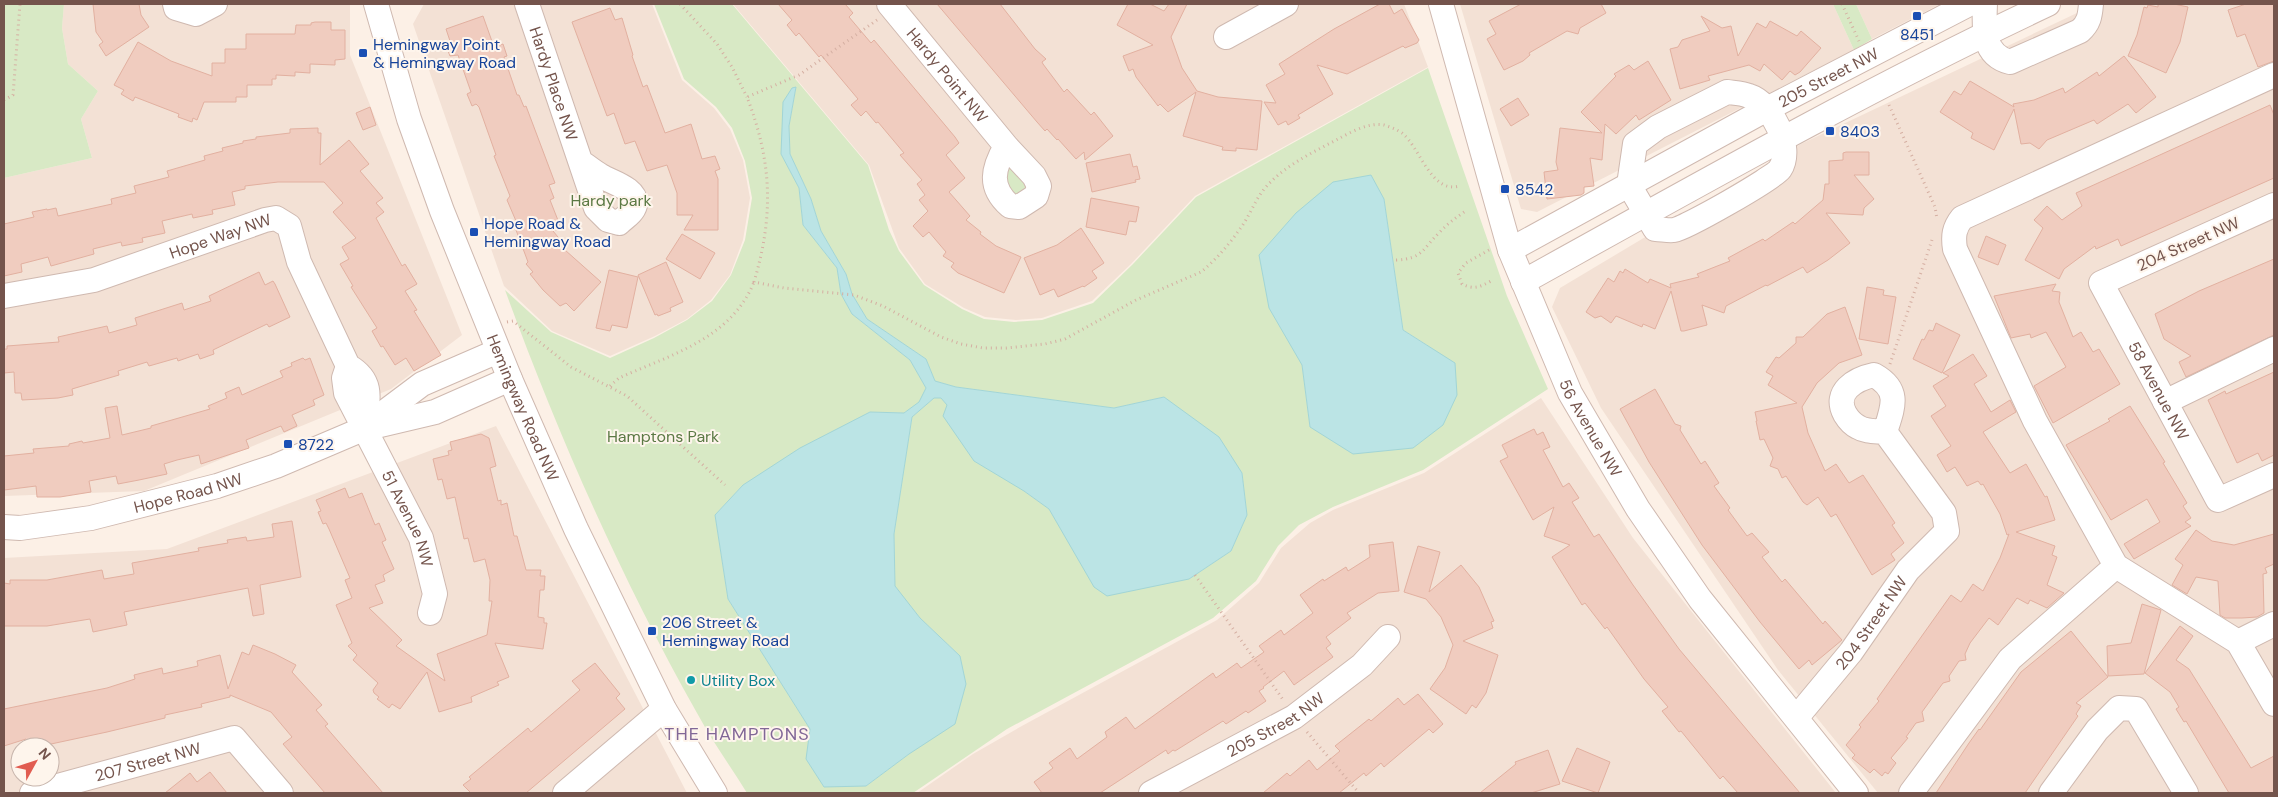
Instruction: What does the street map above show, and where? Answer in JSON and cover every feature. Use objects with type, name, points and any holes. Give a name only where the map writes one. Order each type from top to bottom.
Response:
[{"type":"street","points":[[175,4],[176,8],[196,14],[215,4]]},
{"type":"street","name":"Hemingway Road NW","points":[[376,4],[408,119],[442,211],[510,380],[576,529],[664,709],[715,793]]},
{"type":"street","name":"Hardy Place NW","points":[[527,4],[582,162]]},
{"type":"street","points":[[1226,37],[1286,4]]},
{"type":"street","name":"56 Avenue NW","points":[[1441,4],[1509,245],[1522,282],[1570,394],[1638,509],[1700,599],[1856,793]]},
{"type":"street","name":"205 Street NW","points":[[1509,245],[1629,185],[1767,109],[1969,4]]},
{"type":"street","points":[[1985,4],[1984,34],[1995,55],[2001,60],[2010,62],[2080,31],[2086,26],[2090,18],[2091,4]]},
{"type":"street","name":"205 Street NW","points":[[1522,282],[1880,87],[2048,4]]},
{"type":"street","name":"Hardy Point NW","points":[[890,6],[1006,146]]},
{"type":"street","points":[[2274,75],[1962,218],[1954,230],[1955,249],[2035,421],[2116,566],[2238,642],[2274,704]]},
{"type":"street","name":"205 Street NW","points":[[1629,185],[1634,144],[1658,128],[1727,92],[1750,96],[1767,109],[1784,139]]},
{"type":"street","points":[[1629,185],[1646,214]]},
{"type":"street","name":"204 Street NW","points":[[2101,283],[2274,205]]},
{"type":"street","name":"Hope Way NW","points":[[4,296],[94,280],[265,220],[276,218],[289,226],[300,262],[348,366],[344,378],[346,393],[363,429]]},
{"type":"street","name":"58 Avenue NW","points":[[2101,283],[2218,500],[2274,474]]},
{"type":"street","points":[[2166,402],[2274,349]]},
{"type":"street","name":"Hope Road NW","points":[[363,429],[422,384],[498,351]]},
{"type":"street","points":[[1874,375],[1885,381],[1890,387],[1893,400],[1885,432],[1858,427],[1848,420],[1842,408],[1841,399],[1854,382],[1864,377],[1874,375]]},
{"type":"street","name":"Hope Road NW","points":[[4,527],[20,528],[91,518],[217,486],[276,466],[363,429],[435,412],[510,380]]},
{"type":"street","name":"51 Avenue NW","points":[[363,429],[371,439],[421,538],[435,594],[430,613]]},
{"type":"street","name":"204 Street NW","points":[[1797,718],[1851,652],[1908,570],[1947,531],[1944,513],[1885,432]]},
{"type":"street","points":[[1911,793],[2010,659],[2116,566]]},
{"type":"street","points":[[2238,642],[2274,624]]},
{"type":"street","name":"205 Street NW","points":[[1151,793],[1294,717],[1362,665],[1388,637]]},
{"type":"street","points":[[2051,793],[2097,730],[2119,708],[2136,709],[2186,793]]},
{"type":"street","points":[[565,793],[664,709]]},
{"type":"street","name":"207 Street NW","points":[[32,793],[234,738],[281,793]]},
{"type":"path","points":[[4,100],[13,95],[20,4]]},
{"type":"path","points":[[610,386],[619,378],[710,336],[738,311],[754,282],[762,256],[768,222],[768,188],[762,138],[747,97],[716,44],[680,4]]},
{"type":"path","points":[[747,97],[800,75],[890,6]]},
{"type":"path","points":[[1880,87],[1935,207],[1936,227]]},
{"type":"path","points":[[754,282],[784,288],[854,295],[883,306],[941,337],[961,344],[1006,348],[1045,344],[1065,339],[1136,300],[1201,272],[1243,224],[1258,198],[1274,179],[1295,162],[1358,129],[1380,124],[1392,127],[1402,133],[1443,185],[1452,188],[1459,186]]},
{"type":"path","points":[[1396,260],[1410,260],[1420,254],[1450,221],[1467,210]]},
{"type":"path","points":[[1885,381],[1933,236]]},
{"type":"path","points":[[1491,281],[1476,289],[1469,288],[1462,284],[1458,274],[1466,263],[1509,245]]},
{"type":"path","points":[[513,322],[571,367],[588,377],[610,386],[632,400],[725,485]]},
{"type":"path","points":[[1195,575],[1294,717],[1359,793]]},
{"type":"shaded area","points":[[64,4],[350,4],[350,55],[462,335],[391,389],[144,491],[4,496],[4,178],[92,158],[81,119],[98,91],[68,64],[62,28]]},
{"type":"shaded area","points":[[424,4],[652,4],[682,80],[714,108],[730,129],[743,160],[750,198],[743,240],[730,275],[711,300],[687,319],[610,356],[552,331],[504,286],[413,24]]},
{"type":"shaded area","points":[[733,4],[1404,4],[1428,67],[1195,196],[1131,264],[1092,301],[1042,318],[1016,320],[985,317],[964,308],[925,284],[899,248],[869,165]]},
{"type":"shaded area","points":[[1460,4],[1833,4],[1854,50],[1537,212],[1521,209]]},
{"type":"shaded area","points":[[1856,4],[1940,4],[1872,39]]},
{"type":"shaded area","points":[[2096,4],[2274,4],[2274,793],[1878,793],[1778,670],[1601,408],[1552,307],[1560,288],[1801,144]]},
{"type":"shaded area","points":[[1541,398],[1633,538],[1836,793],[917,793],[973,754],[1217,620],[1259,583],[1281,548],[1310,523],[1333,510],[1424,473]]},
{"type":"shaded area","points":[[496,426],[687,793],[4,793],[4,558],[167,549]]},
{"type":"green space","points":[[4,4],[64,4],[62,28],[68,64],[98,91],[81,119],[92,158],[4,178]]},
{"type":"green space","name":"Hamptons Park","points":[[654,4],[732,4],[868,165],[889,230],[899,251],[924,285],[962,309],[984,319],[1014,322],[1042,320],[1093,303],[1133,264],[1196,197],[1428,68],[1507,296],[1548,389],[1423,470],[1333,507],[1299,525],[1278,546],[1256,581],[1213,618],[1007,729],[913,793],[747,793],[697,713],[642,610],[569,452],[505,290],[551,332],[610,358],[654,338],[687,320],[712,301],[731,275],[745,240],[752,198],[745,161],[732,128],[716,107],[684,79]],"holes":[[[796,88],[789,126],[790,154],[811,199],[821,231],[846,274],[852,294],[867,319],[926,359],[935,381],[956,387],[1114,408],[1164,397],[1242,473],[1247,515],[1231,551],[1189,579],[1066,537],[1049,509],[1024,491],[941,398],[934,398],[912,417],[894,534],[895,587],[920,618],[960,656],[909,754],[866,786],[807,759],[810,729],[728,599],[715,515],[743,485],[870,412],[904,413],[920,402],[926,388],[910,360],[852,314],[841,294],[837,268],[803,225],[799,188],[781,154],[791,89]],[[1384,199],[1403,330],[1427,345],[1310,427],[1302,365]]]},
{"type":"green space","points":[[1833,4],[1856,4],[1872,39],[1854,50]]},
{"type":"green space","points":[[1007,155],[1031,181],[1024,200],[1002,192]]},
{"type":"water","points":[[796,87],[789,126],[790,154],[811,199],[821,231],[846,274],[852,294],[867,319],[926,359],[935,381],[956,387],[1114,408],[1164,397],[1219,437],[1242,473],[1247,515],[1231,551],[1189,579],[1107,596],[1094,587],[1049,509],[1024,491],[974,461],[943,416],[947,405],[941,398],[934,398],[912,417],[894,534],[895,586],[920,618],[960,656],[966,684],[955,724],[909,754],[866,786],[824,787],[806,759],[810,729],[728,599],[715,515],[743,485],[800,448],[870,412],[904,413],[919,402],[926,388],[910,360],[852,314],[841,294],[837,268],[803,225],[799,188],[781,154],[783,102],[792,88]]},
{"type":"water","points":[[1371,175],[1384,199],[1403,330],[1455,363],[1457,395],[1443,425],[1413,448],[1353,454],[1310,427],[1302,365],[1269,308],[1259,255],[1296,213],[1333,182]]},
{"type":"building","points":[[93,4],[139,4],[141,15],[149,27],[106,56],[99,45],[103,42],[96,32]]},
{"type":"building","points":[[778,4],[845,4],[853,13],[849,17],[871,43],[874,40],[955,137],[959,143],[946,155],[965,178],[949,192],[970,216],[966,220],[981,232],[980,234],[996,246],[1021,257],[1004,293],[958,273],[951,267],[954,263],[943,256],[946,252],[929,232],[923,237],[913,226],[928,211],[919,200],[925,195],[917,184],[922,180],[900,155],[904,153],[878,122],[876,123],[866,111],[861,116],[851,105],[858,99],[821,55],[819,57],[799,33],[796,36],[787,25],[792,20]]},
{"type":"building","points":[[937,4],[1000,4],[1035,49],[1046,59],[1042,62],[1043,64],[1064,92],[1067,89],[1091,115],[1094,112],[1113,136],[1085,160],[1084,152],[1076,159],[1047,129],[1045,131]]},
{"type":"building","points":[[1128,4],[1150,4],[1164,11],[1169,4],[1187,4],[1171,37],[1182,68],[1197,91],[1218,97],[1262,101],[1257,150],[1236,148],[1236,151],[1222,150],[1223,147],[1183,136],[1196,92],[1168,112],[1160,104],[1158,106],[1136,77],[1133,69],[1129,71],[1123,56],[1153,45],[1117,25]]},
{"type":"building","points":[[1380,4],[1389,4],[1394,14],[1402,9],[1419,40],[1417,43],[1405,48],[1403,46],[1347,74],[1317,65],[1333,94],[1298,115],[1300,118],[1288,125],[1286,121],[1278,125],[1264,102],[1276,103],[1266,85],[1285,74],[1279,64],[1334,29]]},
{"type":"building","points":[[1521,4],[1601,4],[1606,13],[1580,28],[1578,34],[1567,31],[1529,53],[1530,55],[1523,61],[1504,70],[1487,39],[1496,34],[1489,21]]},
{"type":"building","points":[[2158,4],[2174,4],[2188,7],[2180,42],[2166,73],[2128,56],[2137,35],[2144,7],[2147,8],[2148,5],[2158,7]]},
{"type":"building","points":[[2246,4],[2274,4],[2274,61],[2258,67],[2245,34],[2237,37],[2228,10]]},
{"type":"building","points":[[610,8],[615,20],[622,18],[643,87],[647,85],[665,133],[691,124],[702,159],[715,156],[720,169],[715,171],[718,179],[718,230],[684,230],[693,215],[677,215],[677,193],[667,165],[647,171],[635,141],[625,144],[614,113],[607,116],[572,22]]},
{"type":"building","points":[[483,16],[494,47],[503,44],[507,56],[504,57],[517,95],[519,95],[524,107],[526,106],[555,183],[549,185],[554,198],[550,200],[561,228],[553,231],[567,248],[565,250],[601,282],[574,311],[566,303],[560,306],[530,274],[533,272],[526,264],[528,262],[516,230],[518,229],[516,221],[507,200],[510,196],[494,156],[496,155],[479,107],[476,104],[472,106],[467,94],[471,92],[458,55],[450,56],[445,43],[450,41],[446,29]]},
{"type":"building","points":[[1701,16],[1722,28],[1731,26],[1738,56],[1757,23],[1766,28],[1770,21],[1797,36],[1801,31],[1821,48],[1800,72],[1795,75],[1790,71],[1782,80],[1764,64],[1760,71],[1749,65],[1708,76],[1710,80],[1680,89],[1670,49],[1678,47],[1682,40],[1710,31]]},
{"type":"building","points":[[331,22],[331,30],[345,30],[345,59],[335,60],[335,65],[310,64],[310,73],[295,72],[295,76],[276,75],[276,79],[272,79],[272,85],[247,85],[247,97],[236,97],[236,102],[204,102],[197,120],[193,118],[192,122],[178,117],[179,114],[135,97],[133,101],[121,94],[124,90],[114,85],[138,42],[171,61],[212,76],[212,63],[225,63],[225,49],[246,49],[246,34],[295,34],[296,25],[311,25],[311,23]]},
{"type":"building","points":[[2124,56],[2156,97],[2136,113],[2128,104],[2097,124],[2094,120],[2047,140],[2039,149],[2030,143],[2021,144],[2014,109],[1994,150],[1971,138],[1973,133],[1940,112],[1954,91],[1961,95],[1970,81],[2014,107],[2013,104],[2034,100],[2063,88],[2065,93],[2097,72],[2099,76]]},
{"type":"building","points":[[1648,61],[1671,100],[1639,120],[1636,115],[1616,134],[1605,124],[1602,160],[1590,158],[1594,186],[1584,187],[1584,193],[1581,195],[1547,199],[1544,172],[1558,170],[1556,162],[1560,128],[1602,133],[1581,112],[1616,76],[1614,74],[1629,65],[1634,70]]},
{"type":"building","points":[[1518,98],[1529,115],[1511,126],[1500,109]]},
{"type":"building","points":[[2270,105],[2274,115],[2274,178],[2121,246],[2118,239],[2096,249],[2095,246],[2064,269],[2059,279],[2025,260],[2043,228],[2034,220],[2047,206],[2062,220],[2082,206],[2076,193]]},
{"type":"building","points":[[370,107],[376,125],[363,130],[356,113]]},
{"type":"building","points":[[318,128],[318,133],[321,133],[320,165],[349,140],[369,164],[360,171],[383,198],[376,203],[384,212],[376,218],[402,266],[405,264],[417,284],[405,291],[417,310],[414,311],[441,355],[414,371],[406,358],[395,365],[383,346],[381,347],[372,331],[377,328],[351,287],[353,286],[340,264],[349,259],[342,247],[356,238],[333,212],[343,203],[324,182],[278,182],[245,186],[245,189],[232,192],[235,205],[212,210],[213,214],[193,218],[192,214],[162,221],[165,233],[142,238],[143,242],[122,246],[121,242],[93,249],[94,254],[51,266],[48,257],[21,264],[22,272],[4,276],[4,224],[34,217],[32,212],[47,209],[56,208],[58,216],[112,204],[111,199],[136,193],[134,186],[169,177],[167,171],[205,160],[204,156],[223,151],[222,148],[256,139],[256,137],[290,133],[290,129]]},
{"type":"building","points":[[1869,152],[1869,175],[1854,175],[1874,199],[1864,208],[1863,215],[1826,213],[1850,243],[1807,273],[1803,267],[1726,306],[1724,313],[1702,305],[1707,325],[1684,331],[1681,331],[1671,291],[1655,329],[1643,324],[1642,327],[1616,316],[1611,323],[1601,316],[1595,318],[1586,312],[1608,278],[1614,282],[1620,271],[1623,273],[1625,269],[1648,283],[1650,279],[1671,288],[1670,284],[1699,277],[1697,274],[1730,261],[1728,258],[1763,239],[1765,241],[1793,222],[1795,224],[1823,200],[1825,184],[1829,184],[1829,161],[1843,160],[1843,153]]},
{"type":"building","points":[[1130,154],[1133,167],[1137,166],[1140,179],[1135,180],[1136,182],[1092,192],[1086,163]]},
{"type":"building","points":[[1091,198],[1139,207],[1136,222],[1129,221],[1126,235],[1086,227]]},
{"type":"building","points":[[1081,228],[1104,263],[1092,271],[1097,278],[1084,287],[1058,297],[1054,289],[1040,295],[1024,258],[1057,245]]},
{"type":"building","points":[[682,234],[715,253],[700,279],[666,259]]},
{"type":"building","points":[[1986,236],[2006,245],[1998,265],[1978,257]]},
{"type":"building","points":[[2274,259],[2274,335],[2186,377],[2179,362],[2191,356],[2164,339],[2155,314],[2199,291]]},
{"type":"building","points":[[666,262],[683,302],[670,308],[671,311],[658,316],[657,314],[655,315],[638,275]]},
{"type":"building","points":[[609,270],[638,277],[627,328],[612,325],[610,331],[596,328]]},
{"type":"building","points":[[259,272],[265,285],[273,281],[290,317],[269,327],[267,324],[213,350],[214,354],[200,359],[198,354],[178,361],[177,358],[149,366],[147,362],[118,371],[119,375],[72,389],[73,395],[58,398],[22,400],[21,393],[15,393],[14,372],[4,373],[4,349],[7,349],[7,346],[59,342],[58,337],[107,326],[109,333],[137,325],[135,318],[182,303],[184,310],[211,301],[209,296]]},
{"type":"building","points":[[2056,284],[2052,291],[2060,292],[2059,302],[2073,337],[2081,332],[2093,352],[2099,349],[2120,384],[2053,423],[2034,386],[2066,367],[2046,332],[2031,338],[2030,334],[2011,338],[1994,296]]},
{"type":"building","points":[[1867,287],[1884,290],[1883,295],[1896,297],[1888,344],[1859,339]]},
{"type":"building","points":[[1845,307],[1862,355],[1839,363],[1817,383],[1802,407],[1808,433],[1825,471],[1836,464],[1849,483],[1863,475],[1895,523],[1892,525],[1904,543],[1891,554],[1895,560],[1872,575],[1836,514],[1831,517],[1818,497],[1807,505],[1786,476],[1782,478],[1778,469],[1770,466],[1773,458],[1764,439],[1760,440],[1755,412],[1797,403],[1768,385],[1773,376],[1766,372],[1776,357],[1779,358],[1796,343],[1796,337],[1803,337],[1827,314]]},
{"type":"building","points":[[1936,323],[1960,335],[1942,373],[1913,359],[1922,339],[1924,340],[1929,330],[1933,331]]},
{"type":"building","points":[[1973,354],[1987,376],[1974,384],[1991,412],[2010,400],[2016,412],[1983,432],[2010,473],[2026,464],[2045,497],[2047,496],[2055,520],[2016,532],[2055,546],[2052,555],[2057,557],[2047,585],[2064,593],[2047,608],[2030,600],[2028,604],[2017,598],[1998,625],[1989,618],[1970,643],[1965,654],[1966,660],[1959,661],[1949,676],[1950,681],[1943,683],[1922,712],[1924,721],[1916,723],[1906,737],[1908,738],[1891,758],[1896,763],[1888,774],[1885,772],[1882,776],[1874,769],[1870,773],[1852,758],[1855,755],[1846,745],[1861,727],[1859,725],[1879,701],[1877,699],[1951,595],[1961,602],[1973,584],[1983,591],[2000,558],[2009,534],[2007,535],[2000,514],[1983,484],[1981,485],[1978,481],[1967,486],[1955,467],[1947,472],[1937,455],[1951,446],[1931,416],[1946,406],[1933,386],[1949,376],[1943,373]]},
{"type":"building","points":[[303,358],[305,360],[310,358],[324,395],[313,400],[315,405],[292,415],[297,426],[284,432],[281,426],[246,440],[249,448],[201,464],[199,455],[177,460],[164,464],[167,474],[139,480],[118,484],[116,476],[89,481],[91,492],[60,497],[37,497],[36,486],[4,490],[4,456],[34,453],[33,449],[69,446],[69,444],[82,441],[83,443],[110,438],[105,408],[117,406],[122,435],[151,428],[151,426],[210,409],[208,406],[227,398],[225,393],[239,387],[242,395],[283,377],[280,371],[292,366],[291,363]]},
{"type":"building","points":[[2274,372],[2274,455],[2262,461],[2258,453],[2237,463],[2208,400],[2225,391],[2226,394]]},
{"type":"building","points":[[1655,389],[1675,424],[1681,426],[1680,430],[1701,464],[1705,461],[1719,483],[1714,486],[1730,508],[1728,510],[1747,536],[1752,533],[1769,552],[1762,557],[1782,582],[1785,579],[1823,624],[1825,621],[1842,640],[1812,665],[1809,660],[1799,669],[1760,622],[1702,545],[1649,462],[1620,409]]},
{"type":"building","points":[[2130,406],[2165,462],[2163,463],[2187,503],[2183,506],[2191,518],[2185,522],[2191,526],[2134,559],[2124,544],[2160,522],[2147,499],[2111,520],[2066,445],[2110,421],[2108,419]]},
{"type":"building","points":[[1534,429],[1537,435],[1543,432],[1550,447],[1543,450],[1563,487],[1569,483],[1579,498],[1572,502],[1594,537],[1599,534],[1679,649],[1800,793],[1738,793],[1723,776],[1720,779],[1662,711],[1668,707],[1644,679],[1607,627],[1605,629],[1585,603],[1582,605],[1552,557],[1570,545],[1544,536],[1554,507],[1533,520],[1500,461],[1508,457],[1502,445]]},
{"type":"building","points":[[481,434],[489,438],[496,466],[490,468],[498,501],[501,500],[501,505],[507,503],[514,536],[517,536],[526,570],[541,570],[540,576],[545,576],[544,590],[540,590],[538,617],[544,618],[544,623],[547,623],[543,649],[495,643],[509,677],[497,682],[499,685],[471,697],[472,702],[439,712],[427,672],[400,709],[392,704],[389,708],[377,699],[379,697],[373,690],[378,683],[353,660],[357,655],[348,646],[352,643],[336,605],[352,598],[345,580],[350,578],[326,523],[323,524],[318,512],[321,511],[316,500],[345,488],[349,498],[362,493],[375,525],[379,523],[386,540],[382,542],[394,569],[383,575],[385,581],[375,585],[383,603],[369,608],[402,640],[396,646],[445,681],[437,654],[487,635],[492,601],[489,601],[490,580],[485,559],[474,562],[468,538],[464,539],[455,497],[447,499],[442,479],[438,480],[433,459],[449,455],[448,451],[452,450],[450,442]]},
{"type":"building","points":[[292,521],[301,577],[260,585],[264,614],[253,616],[248,588],[124,612],[127,625],[93,632],[90,619],[47,626],[4,626],[4,583],[10,584],[10,580],[47,580],[102,570],[104,579],[134,574],[132,563],[199,551],[198,548],[228,543],[227,540],[246,537],[247,541],[274,537],[272,524]]},
{"type":"building","points":[[2196,530],[2212,541],[2234,545],[2274,534],[2274,564],[2265,568],[2267,573],[2263,574],[2264,613],[2257,617],[2242,618],[2225,618],[2220,615],[2218,581],[2196,577],[2187,594],[2172,585],[2183,565],[2175,559]]},
{"type":"building","points":[[1393,542],[1399,591],[1378,593],[1347,613],[1351,618],[1326,637],[1331,644],[1326,648],[1333,657],[1294,685],[1284,671],[1259,691],[1266,701],[1248,713],[1246,711],[1226,724],[1223,721],[1175,751],[1173,750],[1168,754],[1166,750],[1100,793],[1042,793],[1034,782],[1053,768],[1049,763],[1070,748],[1077,759],[1107,737],[1105,732],[1126,717],[1135,729],[1213,673],[1216,678],[1237,663],[1241,668],[1264,652],[1259,646],[1281,630],[1284,635],[1313,613],[1300,595],[1323,579],[1324,581],[1346,567],[1348,571],[1370,557],[1369,545]]},
{"type":"building","points":[[1418,546],[1440,552],[1429,592],[1461,565],[1479,587],[1494,621],[1491,622],[1493,628],[1463,641],[1498,655],[1486,693],[1476,708],[1472,705],[1466,714],[1430,689],[1445,668],[1453,645],[1441,617],[1426,599],[1404,592]]},
{"type":"building","points":[[2142,604],[2161,610],[2144,674],[2108,676],[2107,646],[2131,643]]},
{"type":"building","points":[[2180,626],[2193,636],[2176,660],[2189,669],[2251,768],[2274,756],[2274,793],[2229,793],[2186,721],[2184,722],[2176,709],[2179,707],[2170,692],[2145,673]]},
{"type":"building","points":[[2071,631],[2108,677],[2076,703],[2081,706],[2076,714],[2078,716],[2025,793],[1936,793],[1969,743],[2021,672]]},
{"type":"building","points":[[253,645],[296,665],[292,672],[322,705],[316,710],[328,724],[325,726],[383,793],[325,793],[283,744],[292,737],[271,712],[230,695],[230,697],[201,704],[202,707],[165,715],[165,718],[107,732],[60,742],[60,737],[10,737],[10,744],[4,746],[4,709],[107,688],[135,679],[134,675],[162,668],[163,674],[198,666],[197,661],[220,655],[228,689],[242,652],[249,655]]},
{"type":"building","points":[[595,663],[620,694],[616,698],[625,709],[526,793],[471,793],[463,785],[471,779],[469,777],[528,728],[531,732],[580,690],[572,681]]},
{"type":"building","points":[[1418,694],[1443,724],[1433,733],[1429,729],[1384,767],[1381,763],[1366,776],[1364,773],[1339,793],[1263,793],[1287,773],[1290,776],[1309,760],[1317,770],[1340,751],[1335,746],[1369,719],[1371,721],[1398,698],[1404,705]]},
{"type":"building","points":[[1577,748],[1610,762],[1598,793],[1562,781]]},
{"type":"building","points":[[1548,750],[1560,784],[1531,793],[1480,793],[1516,764],[1515,762]]},
{"type":"building","points":[[210,772],[227,793],[165,793],[190,773],[197,782]]},
{"type":"place","name":"8451","points":[[1917,16]]},
{"type":"place","name":"Hemingway Point & Hemingway Road","points":[[363,53]]},
{"type":"place","name":"8403","points":[[1830,131]]},
{"type":"place","name":"8542","points":[[1505,189]]},
{"type":"place","name":"Hope Road & Hemingway Road","points":[[474,232]]},
{"type":"place","name":"8722","points":[[288,444]]},
{"type":"place","name":"206 Street & Hemingway Road","points":[[652,631]]},
{"type":"place","name":"Utility Box","points":[[691,680]]},
{"type":"district","name":"THE HAMPTONS","points":[[737,734]]},
{"type":"park label","name":"Hardy park","points":[[611,200]]}]
